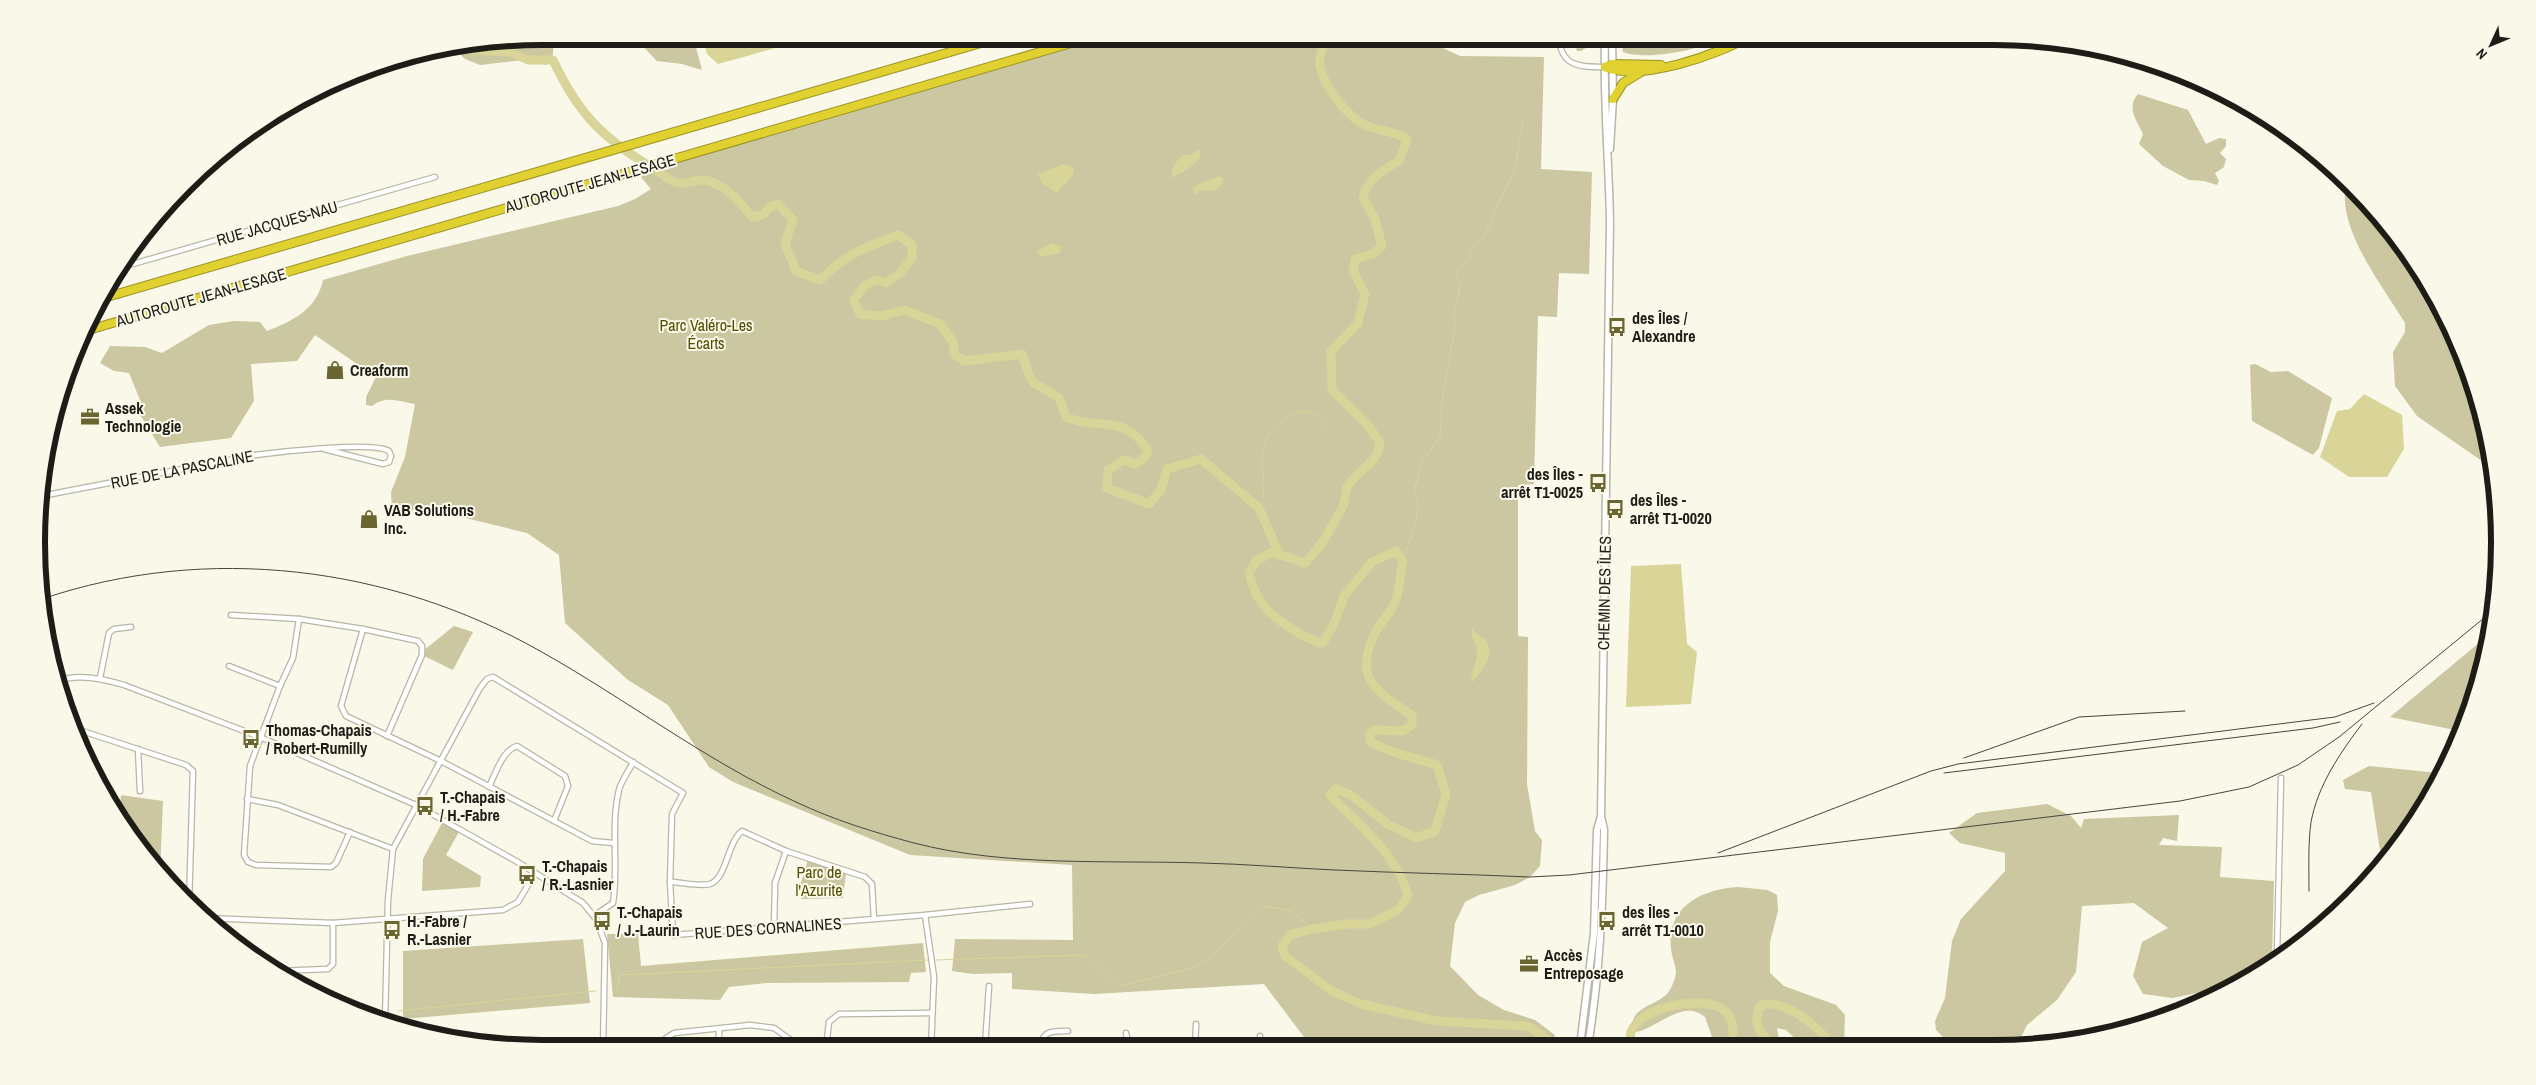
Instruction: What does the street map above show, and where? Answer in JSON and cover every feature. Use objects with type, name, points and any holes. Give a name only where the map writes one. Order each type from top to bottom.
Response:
[{"type":"highway","name":"AUTOROUTE JEAN-LESAGE","points":[[111,296],[974,45]]},
{"type":"highway","name":"AUTOROUTE JEAN-LESAGE","points":[[93,329],[1064,45]]},
{"type":"highway","points":[[1613,100],[1623,83],[1643,71],[1706,56],[1730,45]]},
{"type":"highway","points":[[1610,67],[1668,65]]},
{"type":"highway","points":[[1610,67],[1643,71]]},
{"type":"main road","name":"CHEMIN DES ÎLES","points":[[1589,1040],[1598,974],[1603,907],[1604,829],[1601,816],[1610,301],[1609,160],[1613,100],[1606,45]]},
{"type":"main road","name":"CHEMIN DES ÎLES","points":[[1609,160],[1605,131],[1611,45]]},
{"type":"main road","name":"CHEMIN DES ÎLES","points":[[1581,1040],[1593,941],[1597,830],[1601,816]]},
{"type":"street","points":[[1559,45],[1562,54],[1574,64],[1584,67],[1610,67]]},
{"type":"street","name":"RUE JACQUES-NAU","points":[[130,265],[435,177]]},
{"type":"street","name":"RUE DE LA PASCALINE","points":[[47,495],[255,455],[324,449],[380,448],[389,451],[391,456],[389,462],[383,464],[324,449]]},
{"type":"street","points":[[231,615],[298,619],[363,629],[418,641],[423,651],[387,736]]},
{"type":"street","points":[[298,619],[294,658],[280,686],[250,766],[244,854],[248,862],[256,865],[331,867],[336,863],[350,832]]},
{"type":"street","points":[[100,678],[109,633],[114,629],[132,627]]},
{"type":"street","points":[[363,629],[341,706],[346,716],[441,761],[592,841],[613,843]]},
{"type":"street","points":[[229,666],[280,686]]},
{"type":"street","name":"RUE DES CORNALINES","points":[[441,761],[480,688],[487,679],[493,677],[683,793],[672,814],[670,882],[673,935],[926,915],[1030,904]]},
{"type":"street","points":[[64,678],[100,678],[124,685],[260,738],[416,805],[535,873],[583,903],[594,916],[605,943],[603,1040]]},
{"type":"street","points":[[82,731],[186,765],[193,771],[189,892]]},
{"type":"street","points":[[489,787],[507,753],[517,746],[565,776],[568,786],[554,821]]},
{"type":"street","points":[[138,749],[140,791]]},
{"type":"street","points":[[385,1015],[388,919],[393,849],[441,761]]},
{"type":"street","points":[[594,916],[613,903],[616,881],[613,843],[619,788],[633,762]]},
{"type":"street","points":[[2277,951],[2281,778]]},
{"type":"street","points":[[247,799],[278,805],[393,849]]},
{"type":"street","points":[[670,882],[709,884],[718,879],[736,836],[742,831],[786,851],[865,877],[872,884],[874,919]]},
{"type":"street","points":[[774,927],[775,883],[786,851]]},
{"type":"street","points":[[216,918],[333,923],[503,910],[518,902],[535,873]]},
{"type":"street","points":[[926,915],[934,977],[931,1040]]},
{"type":"street","points":[[291,971],[328,969],[333,964],[333,923]]},
{"type":"street","points":[[986,1040],[989,986]]},
{"type":"street","points":[[827,1040],[829,1022],[839,1014],[932,1013]]},
{"type":"street","points":[[1195,1040],[1196,1024]]},
{"type":"street","points":[[665,1040],[674,1033],[719,1030],[750,1025],[774,1028],[791,1040]]},
{"type":"street","points":[[719,1030],[719,1040]]},
{"type":"street","points":[[1042,1040],[1045,1034],[1052,1031],[1068,1031]]},
{"type":"street","points":[[1126,1033],[1128,1040]]},
{"type":"green space","points":[[553,45],[553,54],[546,65],[524,60],[480,65],[465,59],[459,53],[510,46]]},
{"type":"green space","points":[[642,45],[695,45],[702,70],[682,64],[657,61]]},
{"type":"green space","name":"Parc Valéro-Les Écarts","points":[[1064,45],[1441,45],[1460,56],[1544,57],[1541,169],[1592,172],[1589,274],[1559,273],[1557,317],[1538,316],[1534,484],[1518,485],[1518,636],[1528,637],[1527,784],[1535,831],[1542,840],[1540,866],[1530,877],[1515,885],[1479,895],[1465,902],[1455,923],[1450,966],[1478,995],[1504,1010],[1535,1020],[1555,1035],[1553,1040],[1306,1040],[1264,984],[1094,994],[1012,989],[1012,973],[973,974],[952,971],[955,939],[1073,940],[1072,865],[910,855],[733,782],[709,767],[668,705],[628,680],[565,623],[559,555],[527,533],[420,507],[406,513],[392,509],[391,492],[405,457],[415,404],[398,400],[387,400],[372,406],[366,405],[366,397],[376,377],[315,335],[297,361],[251,364],[254,401],[231,438],[160,447],[139,413],[140,400],[129,373],[114,371],[100,363],[110,346],[145,347],[162,353],[209,325],[234,321],[260,322],[267,331],[295,318],[310,306],[320,290],[323,280],[407,256],[618,206],[635,199],[651,189],[635,170]]},
{"type":"green space","points":[[1575,45],[1589,45],[1581,51],[1577,51]]},
{"type":"green space","points":[[1622,45],[1708,45],[1662,54],[1634,55],[1623,52]]},
{"type":"green space","points":[[2138,94],[2188,110],[2206,144],[2219,138],[2226,139],[2226,146],[2220,153],[2226,159],[2224,167],[2215,173],[2219,181],[2217,185],[2204,181],[2189,180],[2163,166],[2139,144],[2143,134],[2133,109],[2133,104]]},
{"type":"green space","points":[[2346,192],[2368,214],[2407,266],[2440,322],[2465,383],[2484,463],[2417,416],[2395,386],[2393,352],[2405,332],[2405,323],[2363,256],[2354,237],[2345,200]]},
{"type":"green space","points":[[2255,364],[2271,372],[2288,371],[2332,398],[2319,448],[2313,455],[2252,421],[2250,365]]},
{"type":"green space","points":[[454,626],[473,632],[453,670],[422,655],[423,651]]},
{"type":"green space","points":[[2481,641],[2465,702],[2454,730],[2390,717]]},
{"type":"green space","points":[[2369,766],[2435,773],[2407,819],[2381,855],[2371,792],[2345,789],[2343,780]]},
{"type":"green space","points":[[121,795],[163,801],[160,861],[129,819],[120,804]]},
{"type":"green space","points":[[2047,804],[2071,816],[2081,828],[2084,819],[2179,815],[2177,841],[2163,838],[2159,845],[2222,847],[2220,877],[2274,881],[2272,954],[2212,990],[2173,998],[2143,994],[2133,976],[2142,942],[2168,928],[2134,903],[2082,906],[2076,972],[2057,1000],[2027,1025],[2020,1039],[1946,1040],[1936,1030],[1935,1021],[1945,998],[1952,941],[1961,919],[2005,871],[2005,853],[1960,843],[1949,833],[1977,813]]},
{"type":"green space","points":[[443,821],[460,830],[446,855],[481,876],[480,887],[422,891],[423,859]]},
{"type":"green space","name":"Parc de l'Azurite","points":[[808,860],[846,873],[843,898],[801,899],[801,882]]},
{"type":"green space","points":[[1738,887],[1768,890],[1777,895],[1778,911],[1770,942],[1770,973],[1784,986],[1836,1005],[1845,1015],[1844,1040],[1797,1040],[1786,1030],[1777,1028],[1779,1040],[1710,1040],[1712,1037],[1705,1017],[1697,1012],[1688,1011],[1679,1012],[1636,1032],[1631,1027],[1634,1017],[1643,1009],[1664,997],[1674,981],[1676,971],[1671,948],[1671,933],[1674,921],[1690,902],[1712,891]]},
{"type":"green space","points":[[607,934],[638,934],[641,966],[923,943],[926,972],[911,973],[909,982],[766,983],[729,987],[720,1000],[613,997]]},
{"type":"green space","points":[[583,939],[590,1003],[403,1019],[403,951]]},
{"type":"shaded area","points":[[704,45],[787,45],[718,64],[707,54]]},
{"type":"shaded area","points":[[1199,150],[1201,155],[1199,159],[1189,168],[1172,178],[1171,175],[1176,162],[1183,155],[1190,155]]},
{"type":"shaded area","points":[[1063,164],[1073,167],[1074,171],[1071,178],[1057,193],[1042,183],[1038,174]]},
{"type":"shaded area","points":[[1219,176],[1223,178],[1223,182],[1217,189],[1203,190],[1196,194],[1192,189],[1199,184]]},
{"type":"shaded area","points":[[1051,243],[1061,246],[1060,253],[1040,257],[1037,251]]},
{"type":"shaded area","points":[[2364,394],[2402,415],[2404,449],[2387,477],[2349,477],[2320,457],[2337,411],[2350,409]]},
{"type":"shaded area","points":[[1681,564],[1687,644],[1697,652],[1691,704],[1626,707],[1631,566]]},
{"type":"shaded area","points":[[1472,628],[1487,642],[1489,647],[1486,664],[1473,682],[1471,679],[1472,672],[1477,654]]},
{"type":"waterway","points":[[1324,45],[1320,63],[1322,74],[1332,93],[1346,111],[1362,124],[1407,139],[1399,161],[1376,176],[1365,191],[1363,198],[1375,219],[1382,246],[1373,254],[1355,259],[1353,271],[1365,294],[1358,323],[1331,351],[1332,390],[1368,425],[1380,443],[1376,456],[1347,486],[1343,506],[1335,521],[1322,543],[1305,563],[1272,552],[1256,561],[1249,573],[1257,596],[1271,613],[1297,632],[1323,643],[1334,624],[1344,596],[1372,562],[1396,551],[1403,561],[1400,584],[1395,601],[1376,631],[1369,647],[1366,661],[1367,672],[1371,682],[1378,690],[1412,715],[1412,725],[1403,731],[1374,730],[1369,735],[1370,741],[1394,752],[1437,765],[1446,794],[1435,831],[1417,838],[1389,825],[1351,795],[1336,789],[1330,795],[1365,829],[1387,854],[1396,867],[1408,896],[1398,910],[1370,924],[1346,924],[1309,930],[1290,935],[1282,946],[1285,956],[1332,991],[1361,1004],[1437,1021],[1528,1026],[1548,1040]]},
{"type":"waterway","points":[[473,50],[510,52],[528,60],[553,60],[572,95],[593,122],[633,156],[675,182],[686,183],[700,180],[715,183],[729,192],[752,217],[763,215],[770,207],[778,204],[793,220],[785,243],[796,271],[820,280],[847,258],[898,235],[912,245],[912,258],[899,274],[886,283],[877,280],[864,286],[854,300],[860,314],[882,316],[904,310],[940,324],[953,342],[954,354],[964,361],[1022,354],[1034,383],[1059,398],[1066,417],[1078,421],[1121,427],[1139,439],[1148,451],[1143,459],[1135,464],[1124,460],[1108,470],[1107,488],[1149,504],[1161,490],[1167,469],[1201,459],[1259,508],[1279,554]]},
{"type":"waterway","points":[[1403,561],[1416,521],[1418,505],[1415,488],[1423,460],[1440,437],[1442,402],[1455,327],[1454,312],[1461,284],[1455,274],[1473,256],[1469,251],[1483,238],[1516,166],[1523,118]]},
{"type":"waterway","points":[[1259,508],[1264,493],[1263,450],[1274,429],[1288,417],[1295,413],[1303,412],[1317,415],[1327,428]]},
{"type":"waterway","points":[[936,960],[1085,955],[1120,986],[1192,968],[1209,958],[1265,906],[1291,911],[1308,925],[1309,930]]},
{"type":"waterway","points":[[616,990],[620,975],[928,960]]},
{"type":"waterway","points":[[398,1011],[596,991]]},
{"type":"waterway","points":[[1631,1040],[1633,1028],[1642,1018],[1655,1011],[1687,1003],[1703,1003],[1717,1006],[1726,1012],[1731,1019],[1733,1040]]},
{"type":"waterway","points":[[1768,1040],[1758,1027],[1757,1018],[1760,1006],[1769,1004],[1789,1009],[1799,1015],[1827,1040]]},
{"type":"railway","points":[[48,597],[105,582],[168,572],[233,568],[297,572],[360,582],[422,599],[482,622],[540,651],[730,768],[796,802],[869,830],[949,851],[985,856],[1057,861],[1166,862],[1530,877],[1569,875],[2180,801],[2249,787],[2298,765],[2339,737],[2485,617]]},
{"type":"railway","points":[[1718,853],[1931,771],[1958,764],[2335,717],[2374,703]]},
{"type":"railway","points":[[1964,758],[2079,717],[2185,711]]},
{"type":"railway","points":[[1944,773],[2313,728],[2340,722]]},
{"type":"railway","points":[[2309,891],[2309,839],[2314,808],[2324,782],[2362,724]]},
{"type":"place","name":"des Îles / Alexandre","points":[[1617,327]]},
{"type":"place","name":"Creaform","points":[[335,370]]},
{"type":"place","name":"Assek Technologie","points":[[90,417]]},
{"type":"place","name":"des Îles - arrêt T1-0025","points":[[1598,483]]},
{"type":"place","name":"des Îles - arrêt T1-0020","points":[[1615,509]]},
{"type":"place","name":"VAB Solutions Inc.","points":[[369,519]]},
{"type":"place","name":"Thomas-Chapais / Robert-Rumilly","points":[[251,739]]},
{"type":"place","name":"T.-Chapais / H.-Fabre","points":[[425,806]]},
{"type":"place","name":"T.-Chapais / R.-Lasnier","points":[[527,875]]},
{"type":"place","name":"T.-Chapais / J.-Laurin","points":[[602,921]]},
{"type":"place","name":"des Îles - arrêt T1-0010","points":[[1607,921]]},
{"type":"place","name":"H.-Fabre / R.-Lasnier","points":[[392,930]]},
{"type":"place","name":"Accès Entreposage","points":[[1529,964]]}]
